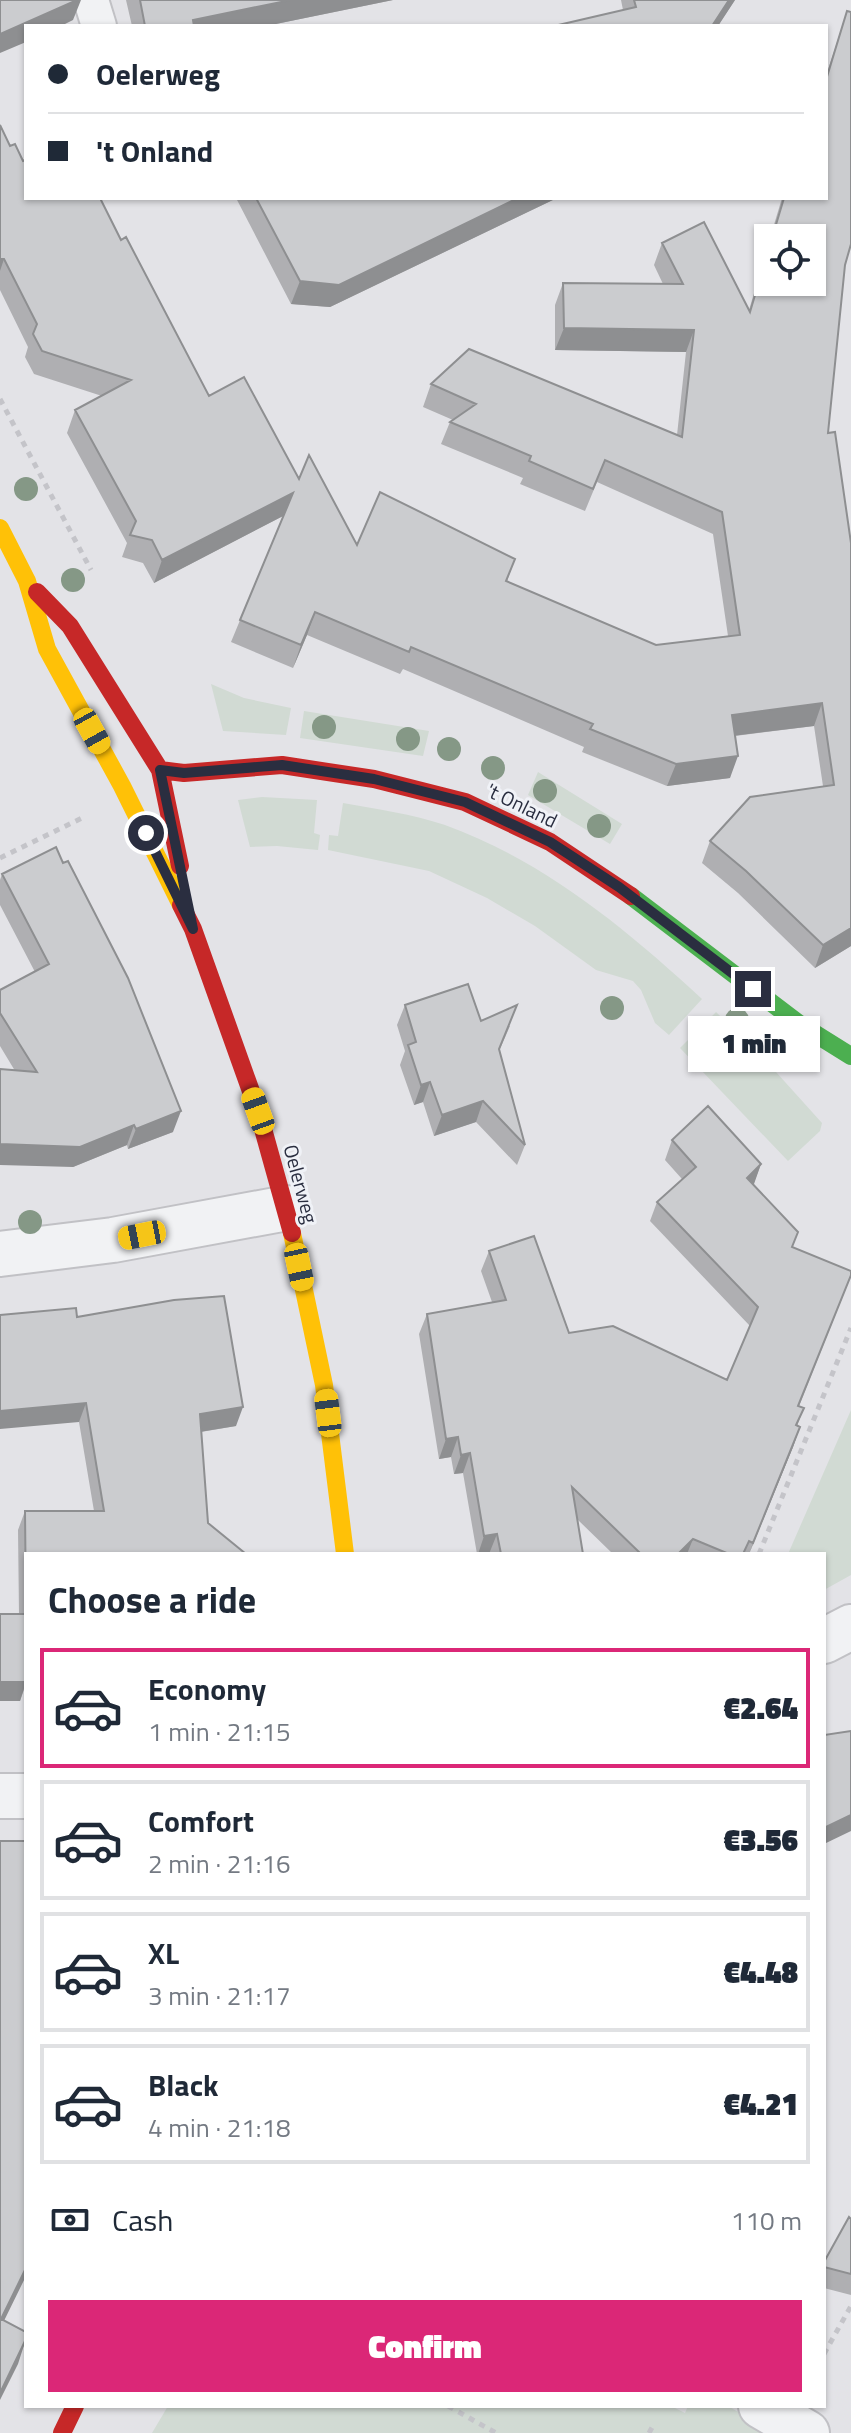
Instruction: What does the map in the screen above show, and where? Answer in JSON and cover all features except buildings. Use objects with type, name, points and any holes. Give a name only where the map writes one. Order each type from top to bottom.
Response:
[{"type":"main road","name":"Oelerweg","points":[[0,528],[14,582],[122,786],[193,929],[258,1111],[287,1208],[324,1385],[345,1552]]},
{"type":"main road","name":"Oelerweg","points":[[14,582],[70,626],[160,770],[193,929]]},
{"type":"main road","name":"'t Onland","points":[[160,770],[184,773],[282,765],[374,779],[465,802],[550,842],[619,887],[798,1023],[851,1056]]},
{"type":"main road","points":[[62,2433],[74,2408]]},
{"type":"street","points":[[0,1254],[113,1240],[287,1208]]},
{"type":"street","points":[[826,1640],[851,1627]]},
{"type":"street","points":[[0,1796],[24,1796]]},
{"type":"street","points":[[764,2408],[807,2433]]},
{"type":"lane","points":[[91,0],[98,24]]},
{"type":"path","points":[[0,858],[88,814]]},
{"type":"path","points":[[760,1552],[851,1328]]},
{"type":"path","points":[[826,2350],[851,2306]]},
{"type":"path","points":[[451,2408],[491,2432]]},
{"type":"path","points":[[649,2433],[654,2424]]},
{"type":"shaded area","points":[[211,684],[244,698],[291,708],[286,735],[223,731]]},
{"type":"shaded area","points":[[304,711],[429,731],[423,756],[300,738]]},
{"type":"shaded area","points":[[538,772],[622,824],[610,844],[528,795]]},
{"type":"shaded area","points":[[262,797],[317,800],[314,833],[320,835],[318,850],[250,847],[238,800]]},
{"type":"shaded area","points":[[343,803],[445,825],[516,857],[613,922],[702,999],[669,1035],[655,1023],[641,990],[633,981],[596,970],[535,926],[487,898],[429,871],[328,850],[329,835],[338,836]]},
{"type":"shaded area","points":[[716,1012],[822,1123],[820,1131],[788,1161],[680,1048]]},
{"type":"shaded area","points":[[851,1410],[851,1575],[826,1589],[826,1552],[789,1552]]},
{"type":"shaded area","points":[[167,2408],[675,2408],[685,2413],[687,2408],[731,2408],[774,2433],[152,2433]]},
{"type":"traffic: fast","points":[[631,896],[798,1023],[851,1056]]},
{"type":"traffic: slow","points":[[0,528],[27,581],[47,649],[122,786],[181,905]]},
{"type":"traffic: slow","points":[[292,1233],[324,1385],[345,1552]]},
{"type":"traffic: jam","points":[[37,592],[70,626],[160,770],[180,866]]},
{"type":"traffic: jam","points":[[160,770],[184,773],[282,765],[374,779],[465,802],[550,842],[631,896]]},
{"type":"traffic: jam","points":[[181,905],[193,929],[258,1111],[292,1233]]},
{"type":"traffic: jam","points":[[62,2433],[74,2408]]},
{"type":"route","points":[[146,833],[193,929],[160,770],[184,773],[282,765],[374,779],[465,802],[550,842],[619,887],[753,989]]}]
